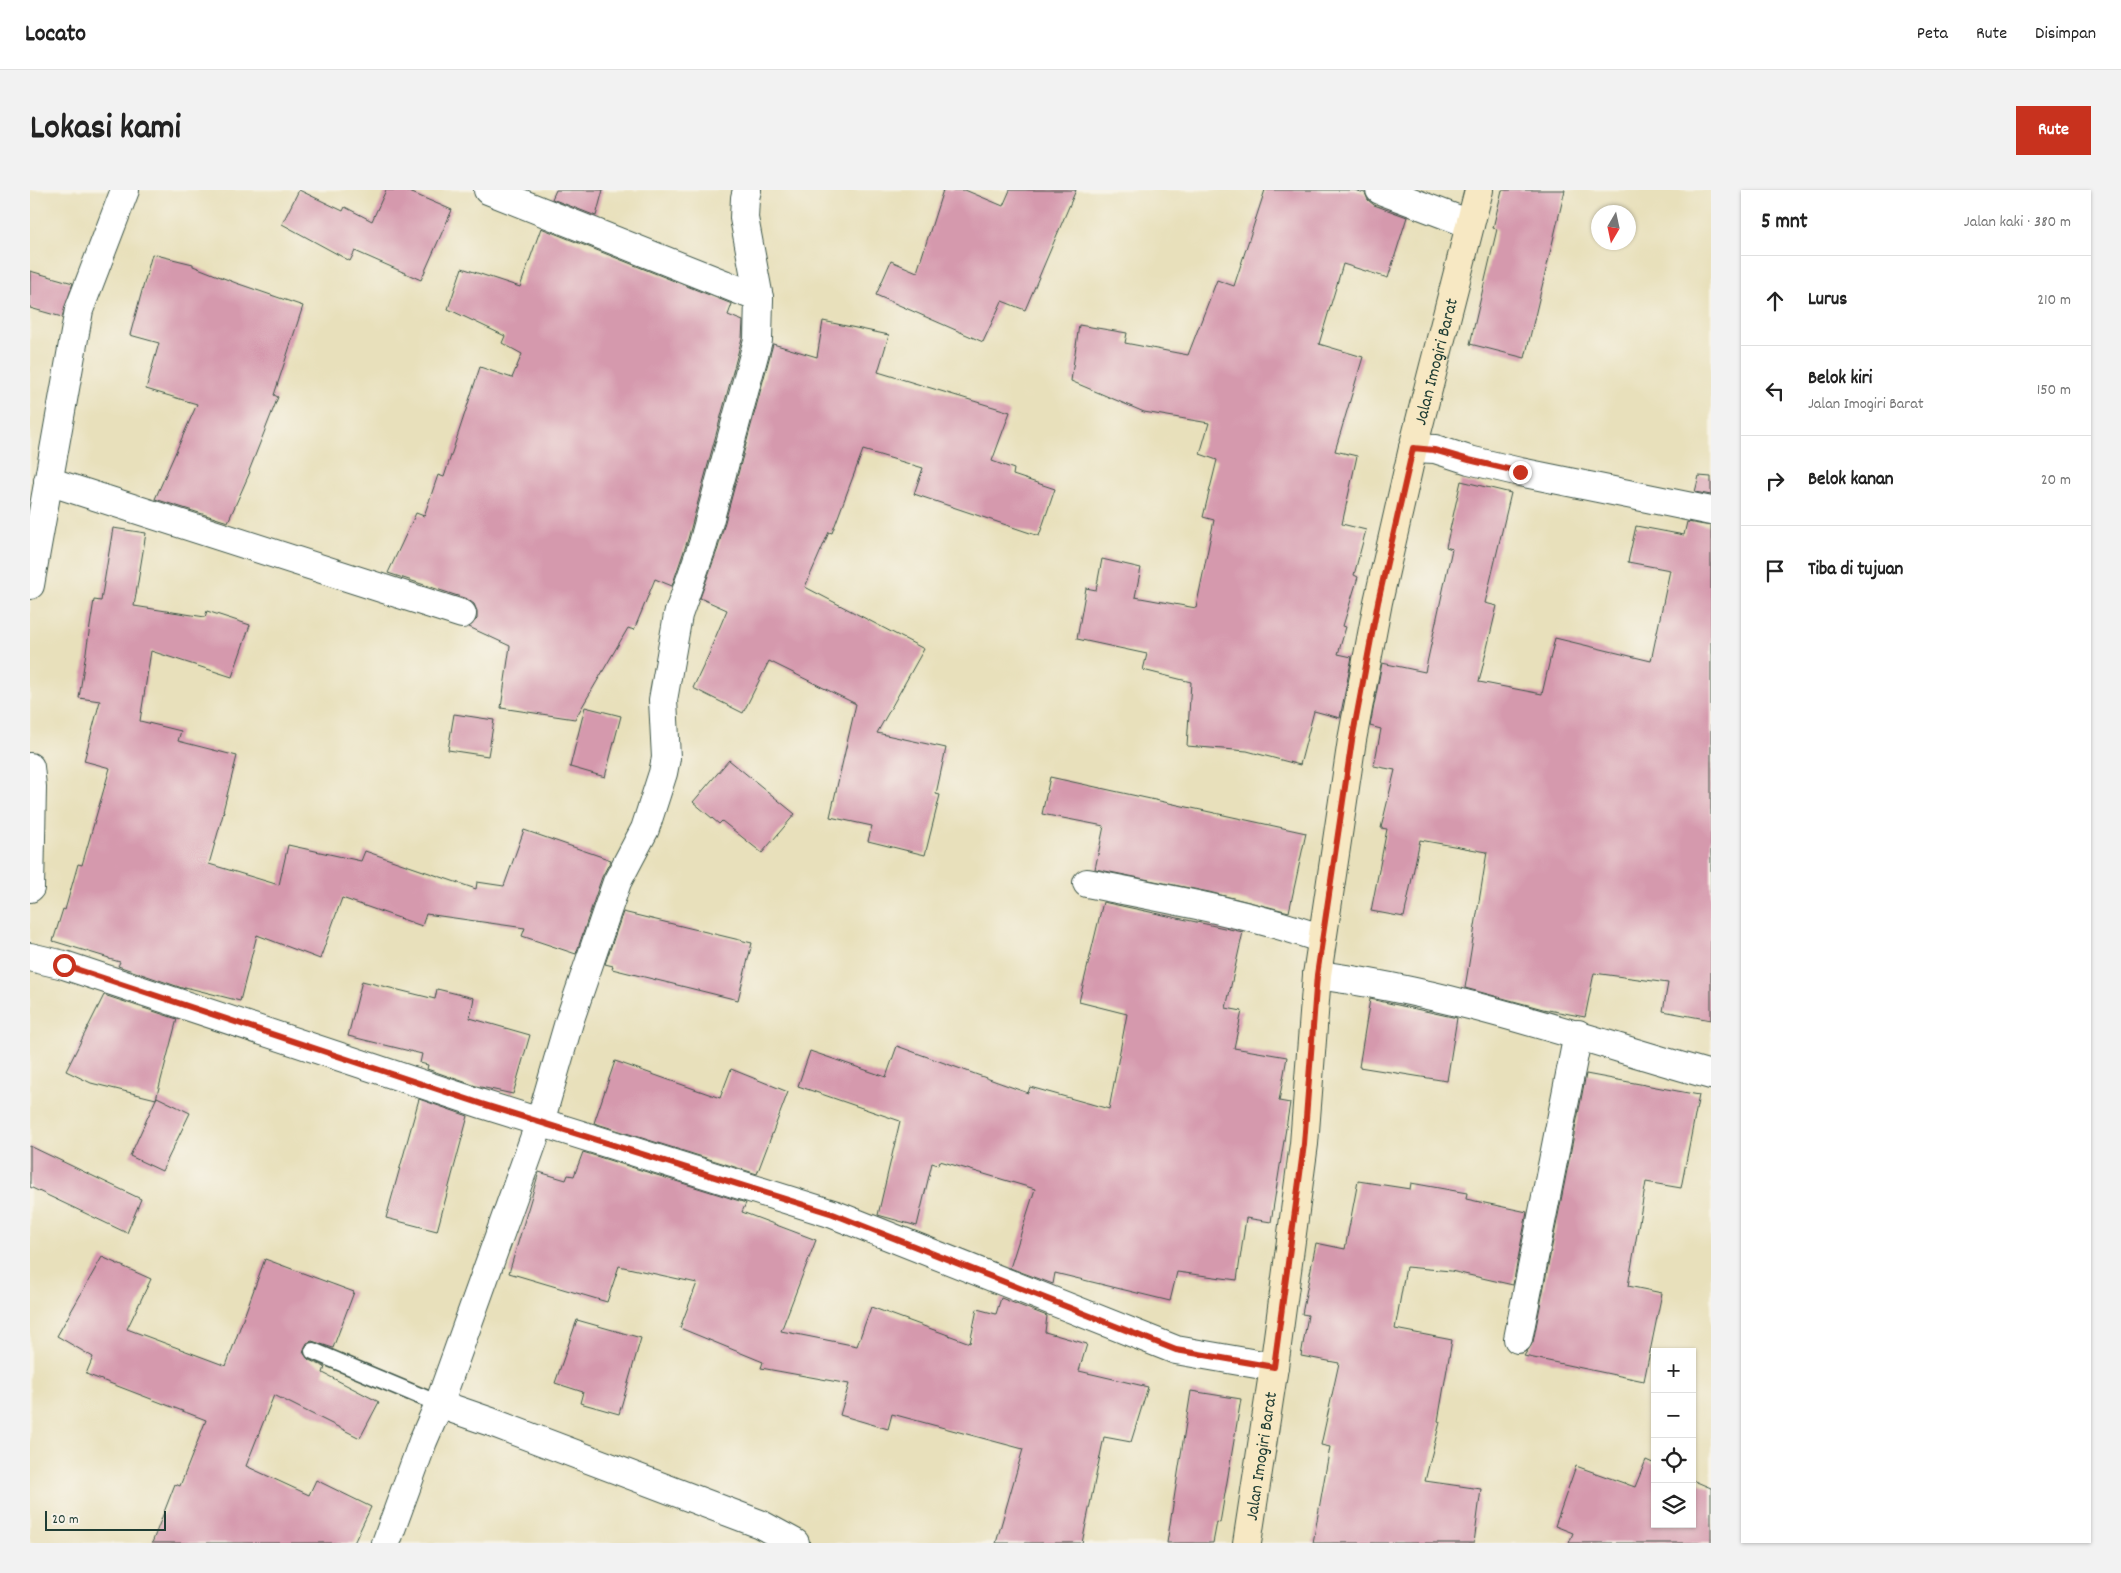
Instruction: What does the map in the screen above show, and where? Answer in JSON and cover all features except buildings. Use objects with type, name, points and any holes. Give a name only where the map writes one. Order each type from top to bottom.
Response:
[{"type":"main road","name":"Jalan Imogiri Barat","points":[[1247,1543],[1274,1367],[1304,1144],[1317,975],[1352,740],[1376,611],[1413,448],[1479,190]]},
{"type":"street","points":[[30,585],[79,310],[125,190]]},
{"type":"street","points":[[488,190],[759,298]]},
{"type":"street","points":[[386,1543],[423,1441],[439,1404],[540,1122],[570,1022],[617,882],[645,829],[663,773],[666,758],[663,700],[678,615],[704,544],[758,340],[759,298],[744,218],[747,190]]},
{"type":"street","points":[[1380,190],[1470,224]]},
{"type":"street","points":[[1413,448],[1434,450],[1504,468],[1711,511]]},
{"type":"street","points":[[48,481],[462,614]]},
{"type":"street","points":[[30,767],[32,787],[30,888]]},
{"type":"street","points":[[1087,883],[1184,902],[1280,924],[1322,939]]},
{"type":"street","points":[[30,957],[64,965],[540,1122],[833,1214],[1176,1350],[1274,1367]]},
{"type":"street","points":[[1317,975],[1441,998],[1578,1034],[1711,1075]]},
{"type":"street","points":[[1518,1339],[1578,1034]]},
{"type":"street","points":[[439,1404],[760,1524],[795,1543]]},
{"type":"lane","points":[[313,1351],[439,1404]]},
{"type":"route","points":[[64,965],[482,1104],[833,1214],[1176,1350],[1274,1367],[1304,1144],[1317,975],[1352,740],[1378,602],[1413,448],[1434,450],[1520,472]]}]
